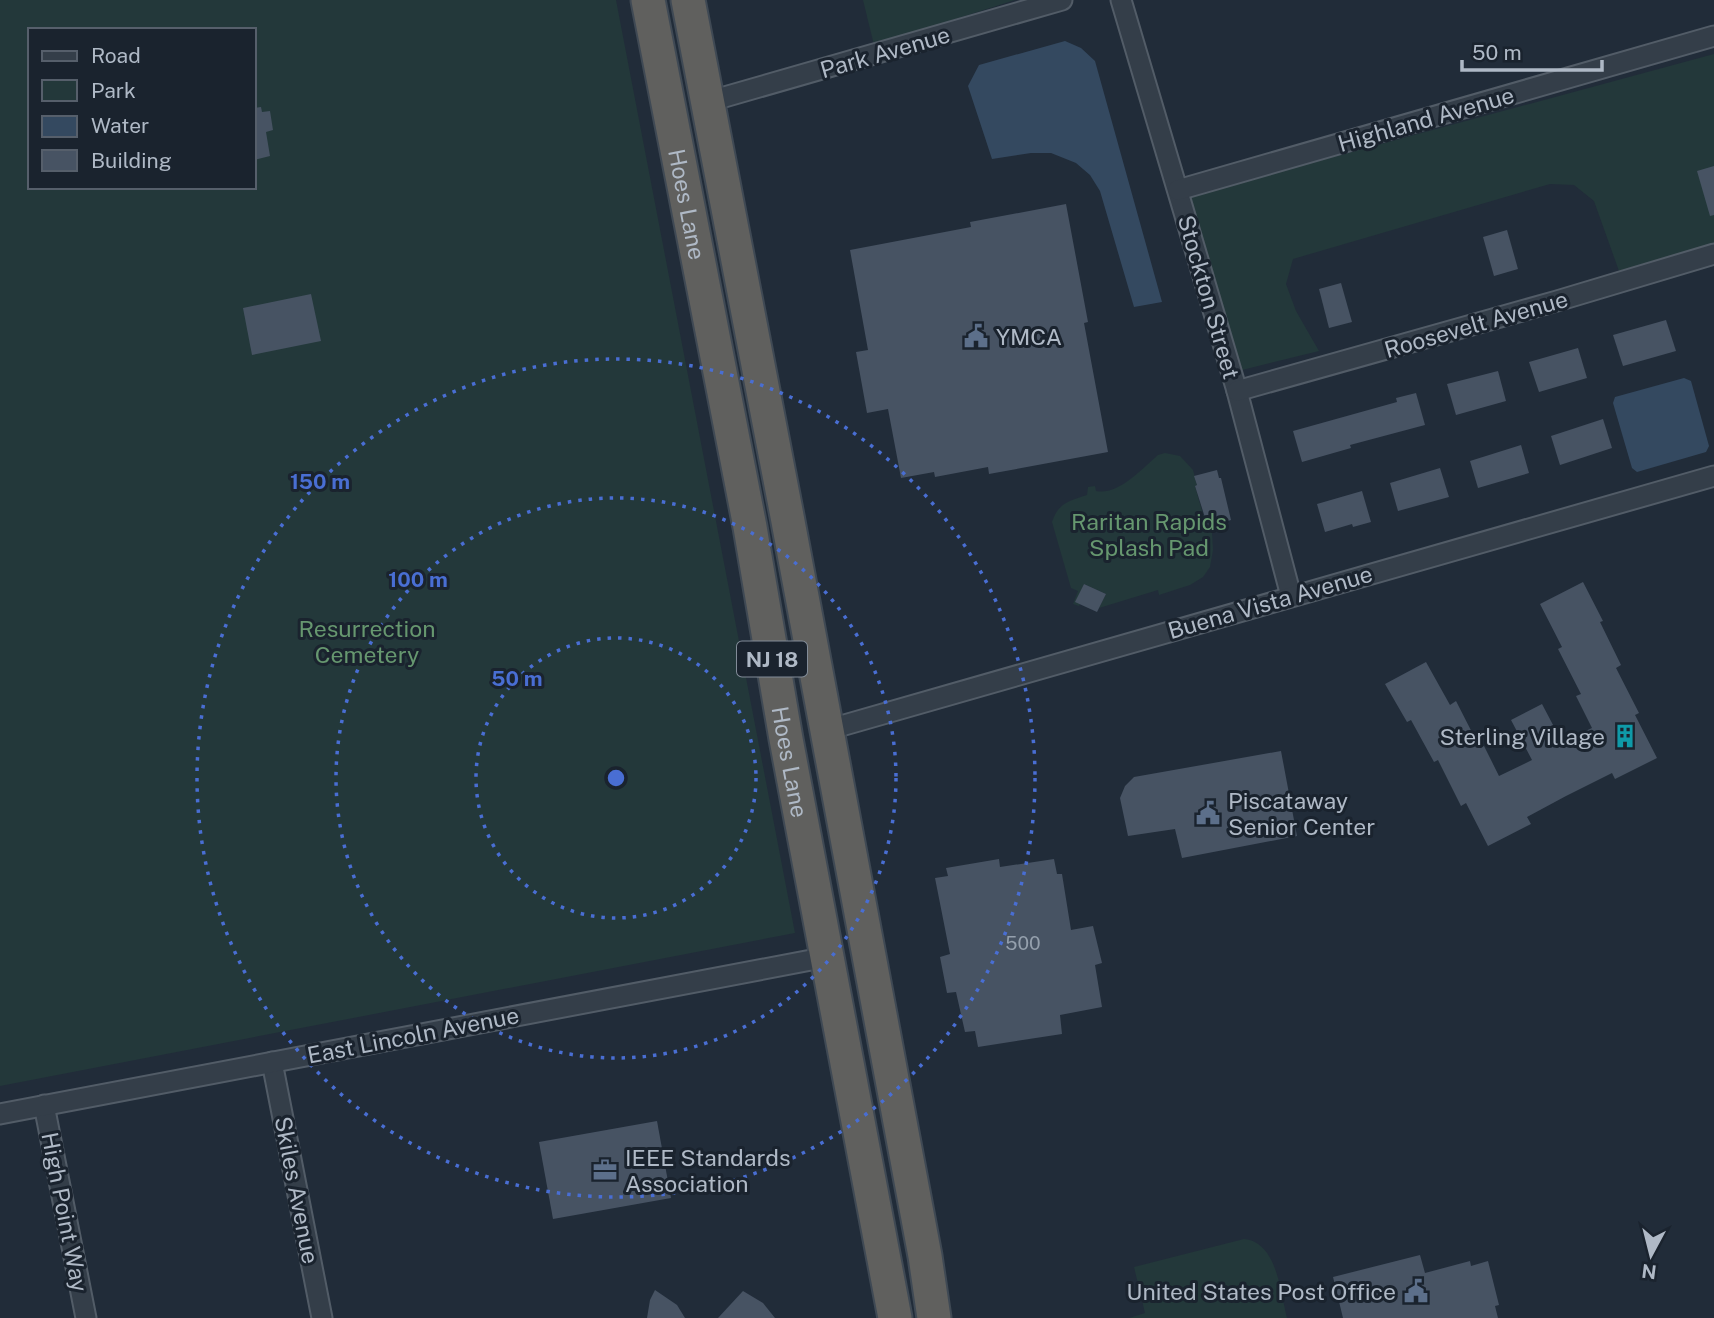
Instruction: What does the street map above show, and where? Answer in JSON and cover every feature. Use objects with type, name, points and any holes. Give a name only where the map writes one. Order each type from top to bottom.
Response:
[{"type":"highway","name":"Hoes Lane","points":[[648,0],[750,527],[786,739],[895,1318]]},
{"type":"highway","name":"Hoes Lane","points":[[688,0],[827,730],[925,1256],[934,1318]]},
{"type":"street","name":"Park Avenue","points":[[707,102],[1062,0]]},
{"type":"street","name":"Stockton Street","points":[[1121,0],[1237,391],[1291,596]]},
{"type":"street","name":"Highland Avenue","points":[[1178,190],[1714,36]]},
{"type":"street","name":"Roosevelt Avenue","points":[[1237,391],[1714,254]]},
{"type":"street","name":"Buena Vista Avenue","points":[[827,730],[1714,476]]},
{"type":"street","name":"East Lincoln Avenue","points":[[0,1114],[827,957]]},
{"type":"street","name":"Skiles Avenue","points":[[272,1062],[322,1318]]},
{"type":"street","name":"High Point Way","points":[[44,1105],[86,1318]]},
{"type":"green space","name":"Resurrection Cemetery","points":[[0,0],[616,0],[795,933],[0,1086]]},
{"type":"green space","points":[[863,0],[1015,0],[874,45]]},
{"type":"green space","points":[[1714,54],[1714,243],[1619,271],[1594,201],[1574,185],[1550,184],[1293,259],[1286,284],[1296,311],[1319,351],[1238,371],[1189,196]]},
{"type":"green space","name":"Raritan Rapids Splash Pad","points":[[1165,453],[1180,456],[1193,470],[1204,518],[1212,532],[1210,567],[1203,577],[1190,585],[1159,595],[1158,590],[1099,608],[1106,594],[1084,584],[1076,601],[1079,606],[1073,604],[1078,591],[1071,588],[1052,522],[1057,511],[1070,501],[1087,495],[1088,487],[1095,486],[1096,491],[1104,491],[1121,485],[1158,455]]},
{"type":"green space","points":[[1244,1239],[1255,1242],[1270,1258],[1279,1282],[1287,1318],[1129,1318],[1145,1313],[1134,1267]]},
{"type":"water","points":[[1065,41],[1081,48],[1095,61],[1162,302],[1134,307],[1100,191],[1090,175],[1076,163],[1051,153],[992,159],[968,86],[979,65]]},
{"type":"water","points":[[1684,378],[1691,381],[1709,446],[1706,452],[1637,472],[1632,468],[1613,403],[1615,397]]},
{"type":"building","points":[[261,107],[262,112],[270,111],[273,130],[266,132],[270,156],[256,160],[256,108]]},
{"type":"building","points":[[1714,166],[1714,215],[1710,216],[1697,171]]},
{"type":"building","name":"YMCA","points":[[1066,204],[1088,322],[1084,323],[1108,452],[989,474],[988,467],[935,477],[934,472],[901,478],[888,409],[867,413],[856,352],[868,350],[850,250],[971,227],[970,222]]},
{"type":"building","points":[[1507,230],[1518,269],[1494,276],[1483,237]]},
{"type":"building","points":[[1341,283],[1352,322],[1329,328],[1319,289]]},
{"type":"building","points":[[311,294],[321,341],[252,355],[243,308]]},
{"type":"building","points":[[1666,320],[1676,351],[1623,366],[1613,335]]},
{"type":"building","points":[[1578,348],[1587,378],[1539,392],[1529,362]]},
{"type":"building","points":[[1498,371],[1506,401],[1456,415],[1447,384]]},
{"type":"building","points":[[1416,393],[1425,425],[1350,445],[1351,448],[1302,462],[1293,431],[1397,402],[1396,398]]},
{"type":"building","points":[[1603,419],[1612,448],[1560,465],[1551,436]]},
{"type":"building","points":[[1521,445],[1529,473],[1478,488],[1470,461]]},
{"type":"building","points":[[1440,468],[1449,497],[1398,511],[1390,483]]},
{"type":"building","points":[[1217,470],[1231,520],[1208,527],[1194,476]]},
{"type":"building","points":[[1362,491],[1371,522],[1325,532],[1317,504]]},
{"type":"building","name":"Sterling Village","points":[[1583,582],[1621,665],[1616,668],[1639,713],[1635,715],[1657,758],[1615,779],[1612,773],[1566,796],[1527,817],[1531,824],[1488,846],[1466,803],[1461,806],[1438,760],[1434,762],[1411,720],[1407,722],[1385,684],[1426,662],[1450,705],[1456,701],[1480,748],[1484,746],[1499,776],[1532,760],[1511,720],[1542,704],[1562,742],[1592,728],[1576,696],[1581,694],[1558,649],[1562,647],[1540,604]]},
{"type":"building","points":[[1084,584],[1106,594],[1097,612],[1075,602]]},
{"type":"building","name":"Piscataway Senior Center","points":[[1281,751],[1297,836],[1182,858],[1175,829],[1128,836],[1120,798],[1125,786],[1134,777]]},
{"type":"building","points":[[999,859],[1000,867],[1054,859],[1057,874],[1062,874],[1071,930],[1093,926],[1102,963],[1095,965],[1102,1007],[1060,1015],[1062,1034],[978,1047],[975,1031],[965,1032],[956,992],[947,993],[940,957],[950,954],[935,878],[948,876],[946,868]]},
{"type":"building","name":"IEEE Standards Association","points":[[657,1121],[671,1198],[553,1219],[539,1142]]},
{"type":"building","name":"United States Post Office","points":[[1420,1255],[1425,1273],[1470,1261],[1471,1266],[1488,1261],[1499,1305],[1495,1306],[1498,1318],[1343,1318],[1333,1277]]},
{"type":"building","points":[[655,1290],[677,1305],[685,1318],[647,1318]]},
{"type":"building","points":[[743,1291],[763,1303],[775,1318],[718,1318]]},
{"type":"place","name":"YMCA","points":[[976,336]]},
{"type":"place","name":"Sterling Village","points":[[1625,736]]},
{"type":"place","name":"Piscataway Senior Center","points":[[1208,813]]},
{"type":"place","name":"IEEE Standards Association","points":[[605,1170]]},
{"type":"place","name":"United States Post Office","points":[[1416,1291]]}]
